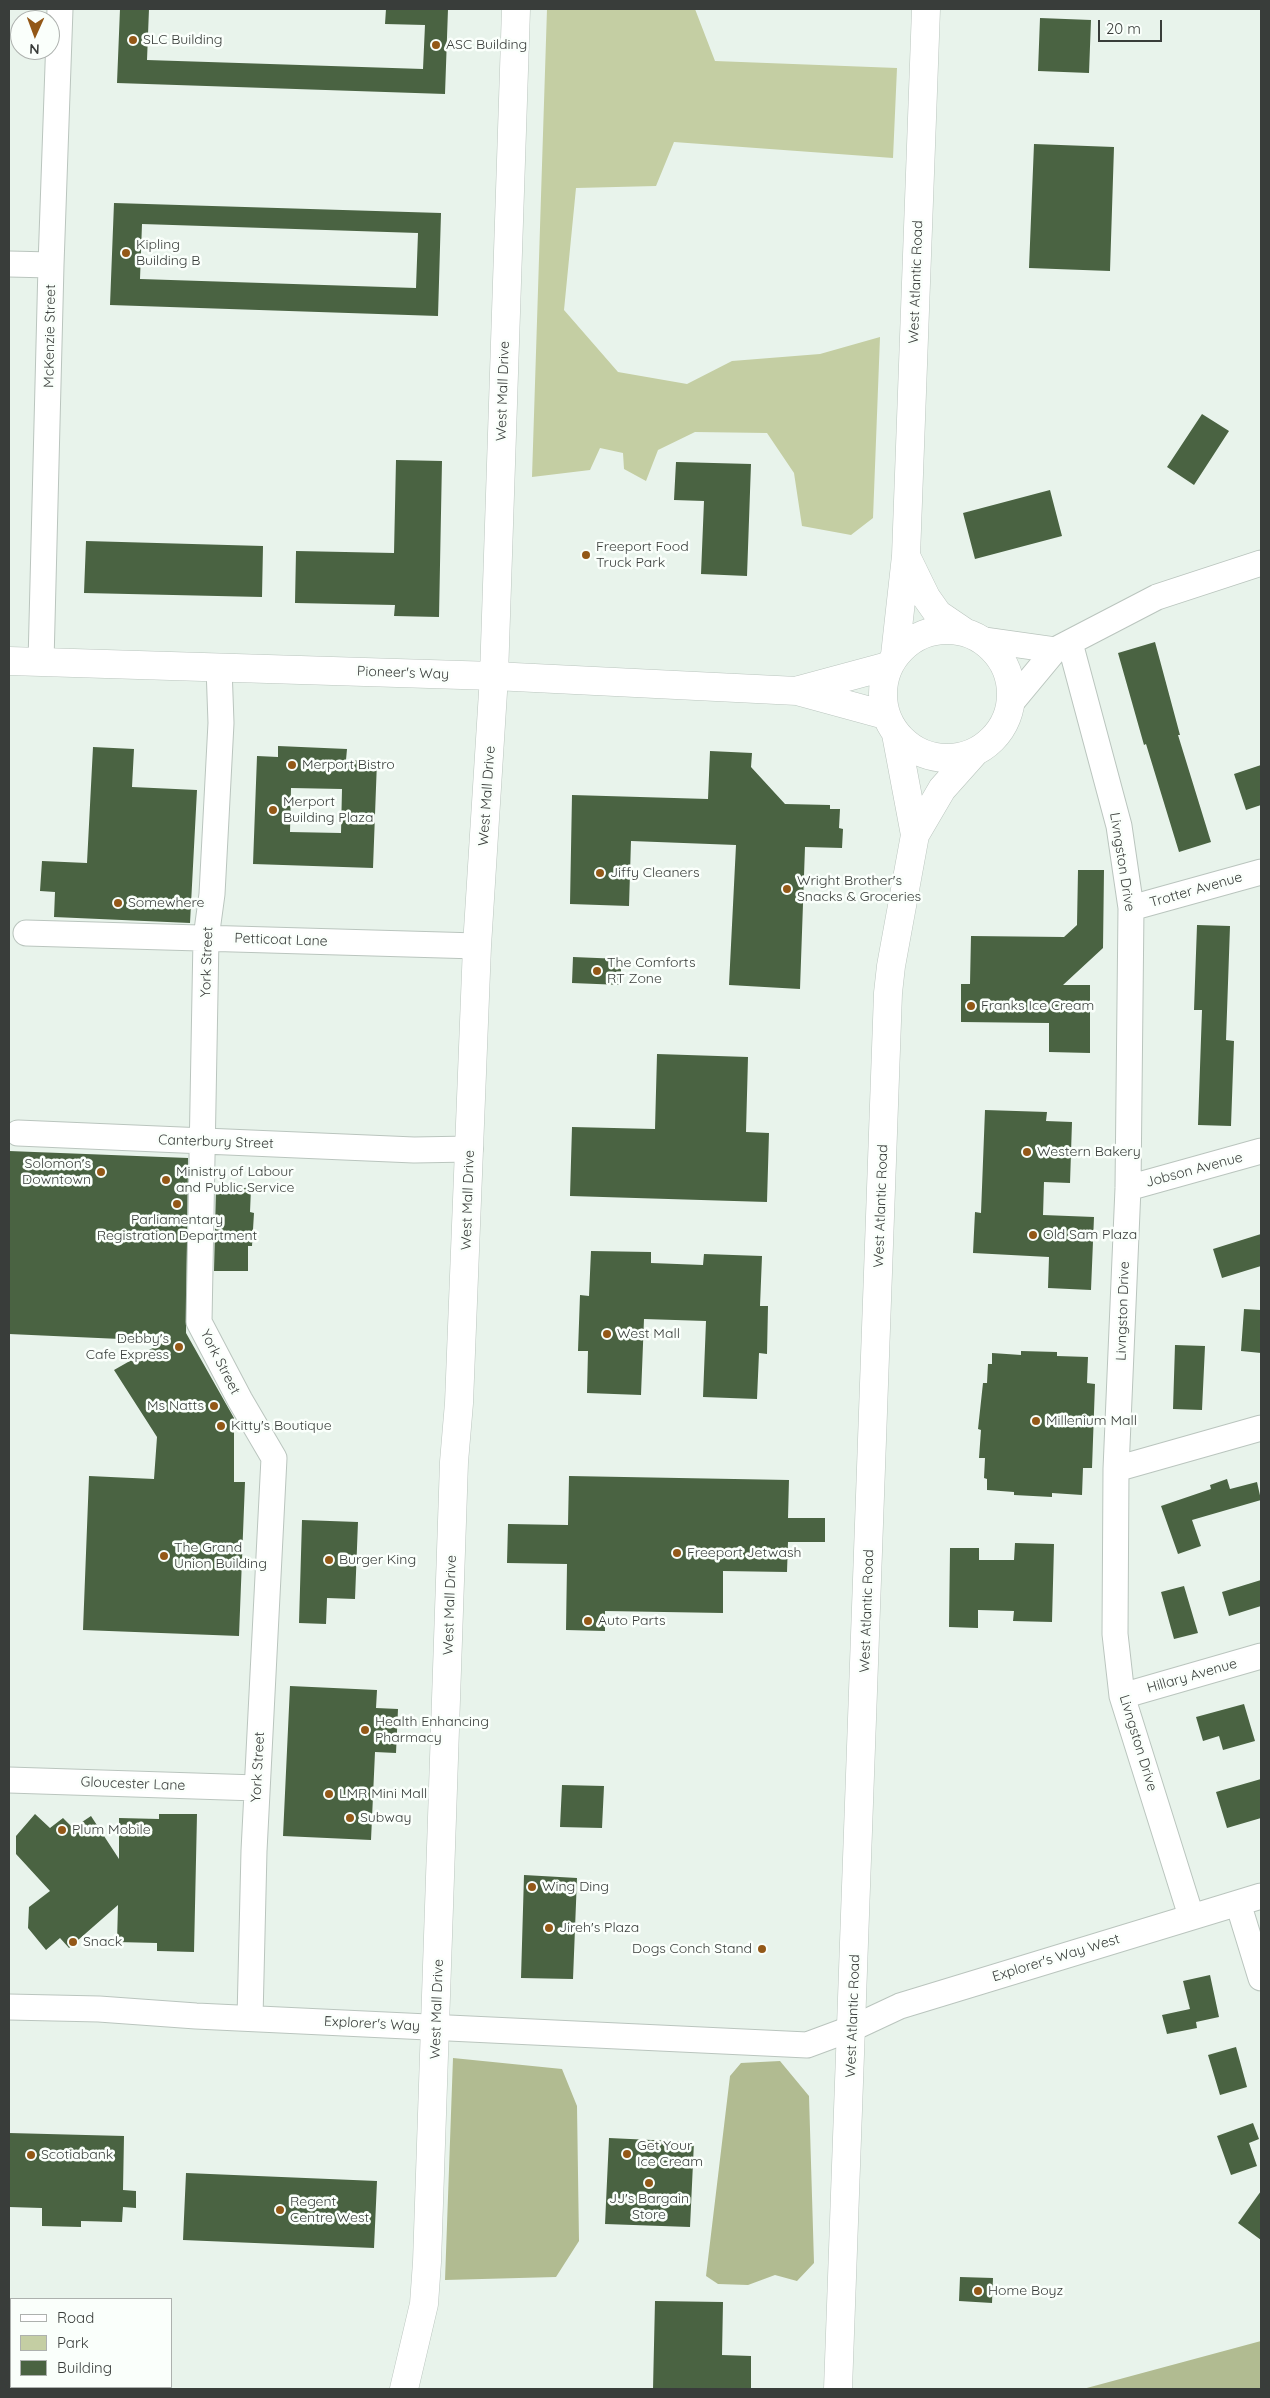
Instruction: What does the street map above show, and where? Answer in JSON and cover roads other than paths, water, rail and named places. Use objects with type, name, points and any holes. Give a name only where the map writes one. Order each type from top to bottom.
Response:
[{"type":"main road","name":"West Mall Drive","points":[[404,2389],[420,2320],[427,2270],[454,1462],[470,1149],[477,946],[494,676],[516,9]]},
{"type":"main road","name":"West Atlantic Road","points":[[892,660],[906,556],[926,9]]},
{"type":"main road","name":"West Atlantic Road","points":[[906,556],[926,598],[934,608],[973,636]]},
{"type":"main road","points":[[938,630],[973,636],[1001,657],[1010,679],[1011,703],[1005,724],[992,740],[975,752],[954,758],[932,757],[912,748],[891,724],[882,690],[892,660],[914,638],[930,632],[938,630]]},
{"type":"main road","name":"Pioneer's Way","points":[[797,690],[892,660]]},
{"type":"main road","name":"Pioneer's Way","points":[[9,661],[494,676],[797,690],[891,724]]},
{"type":"main road","name":"West Atlantic Road","points":[[891,724],[915,835]]},
{"type":"main road","name":"West Atlantic Road","points":[[838,2389],[853,2028],[888,992],[915,835],[942,789],[975,752]]},
{"type":"street","name":"McKenzie Street","points":[[41,662],[51,265],[60,9]]},
{"type":"street","points":[[9,264],[51,265]]},
{"type":"street","points":[[1011,703],[1062,646],[1156,597],[1261,563]]},
{"type":"street","points":[[973,636],[1062,646]]},
{"type":"street","name":"Livngston Drive","points":[[1062,646],[1119,826],[1131,908],[1128,1188],[1116,1469],[1114,1634],[1122,1696],[1190,1916]]},
{"type":"street","name":"York Street","points":[[219,667],[221,723],[212,894],[206,938],[204,1141],[199,1322],[240,1400],[274,1458],[254,1851],[250,2018]]},
{"type":"street","name":"Trotter Avenue","points":[[1131,908],[1261,872]]},
{"type":"street","name":"Petticoat Lane","points":[[26,933],[477,946]]},
{"type":"street","name":"Canterbury Street","points":[[18,1133],[414,1150],[470,1149]]},
{"type":"street","name":"Jobson Avenue","points":[[1128,1188],[1261,1151]]},
{"type":"street","points":[[1116,1469],[1261,1428]]},
{"type":"street","name":"Hillary Avenue","points":[[1122,1696],[1261,1656]]},
{"type":"street","name":"Gloucester Lane","points":[[9,1780],[257,1788]]},
{"type":"street","points":[[1250,1900],[1261,1978]]},
{"type":"street","name":"Explorer's Way West","points":[[853,2028],[900,2006],[1190,1916],[1250,1900]]},
{"type":"street","name":"Explorer's Way","points":[[9,2007],[807,2045],[853,2028]]},
{"type":"place","name":"SLC Building","points":[[133,40]]},
{"type":"place","name":"ASC Building","points":[[436,45]]},
{"type":"place","name":"Kipling Building B","points":[[126,253]]},
{"type":"place","name":"Freeport Food Truck Park","points":[[586,555]]},
{"type":"place","name":"Merport Bistro","points":[[292,765]]},
{"type":"place","name":"Merport Building Plaza","points":[[273,810]]},
{"type":"place","name":"Jiffy Cleaners","points":[[600,873]]},
{"type":"place","name":"Wright Brother's Snacks & Groceries","points":[[787,889]]},
{"type":"place","name":"Somewhere","points":[[118,903]]},
{"type":"place","name":"The Comforts RT Zone","points":[[597,971]]},
{"type":"place","name":"Franks Ice Cream","points":[[971,1006]]},
{"type":"place","name":"Western Bakery","points":[[1027,1152]]},
{"type":"place","name":"Solomon's Downtown","points":[[101,1172]]},
{"type":"place","name":"Ministry of Labour and Public Service","points":[[166,1180]]},
{"type":"place","name":"Parliamentary Registration Department","points":[[177,1204]]},
{"type":"place","name":"Old Sam Plaza","points":[[1033,1235]]},
{"type":"place","name":"West Mall","points":[[607,1334]]},
{"type":"place","name":"Debby's Cafe Express","points":[[179,1347]]},
{"type":"place","name":"Ms Natts","points":[[214,1406]]},
{"type":"place","name":"Millenium Mall","points":[[1036,1421]]},
{"type":"place","name":"Kitty's Boutique","points":[[221,1426]]},
{"type":"place","name":"Freeport Jetwash","points":[[677,1553]]},
{"type":"place","name":"The Grand Union Building","points":[[164,1556]]},
{"type":"place","name":"Burger King","points":[[329,1560]]},
{"type":"place","name":"Auto Parts","points":[[588,1621]]},
{"type":"place","name":"Health Enhancing Pharmacy","points":[[365,1730]]},
{"type":"place","name":"LMR Mini Mall","points":[[329,1794]]},
{"type":"place","name":"Subway","points":[[350,1818]]},
{"type":"place","name":"Plum Mobile","points":[[62,1830]]},
{"type":"place","name":"Wing Ding","points":[[532,1887]]},
{"type":"place","name":"Jireh's Plaza","points":[[549,1928]]},
{"type":"place","name":"Snack","points":[[73,1942]]},
{"type":"place","name":"Dogs Conch Stand","points":[[762,1949]]},
{"type":"place","name":"Get Your Ice Cream","points":[[627,2154]]},
{"type":"place","name":"Scotiabank","points":[[31,2155]]},
{"type":"place","name":"JJ's Bargain Store","points":[[649,2183]]},
{"type":"place","name":"Regent Centre West","points":[[280,2210]]},
{"type":"place","name":"Home Boyz","points":[[978,2291]]}]
